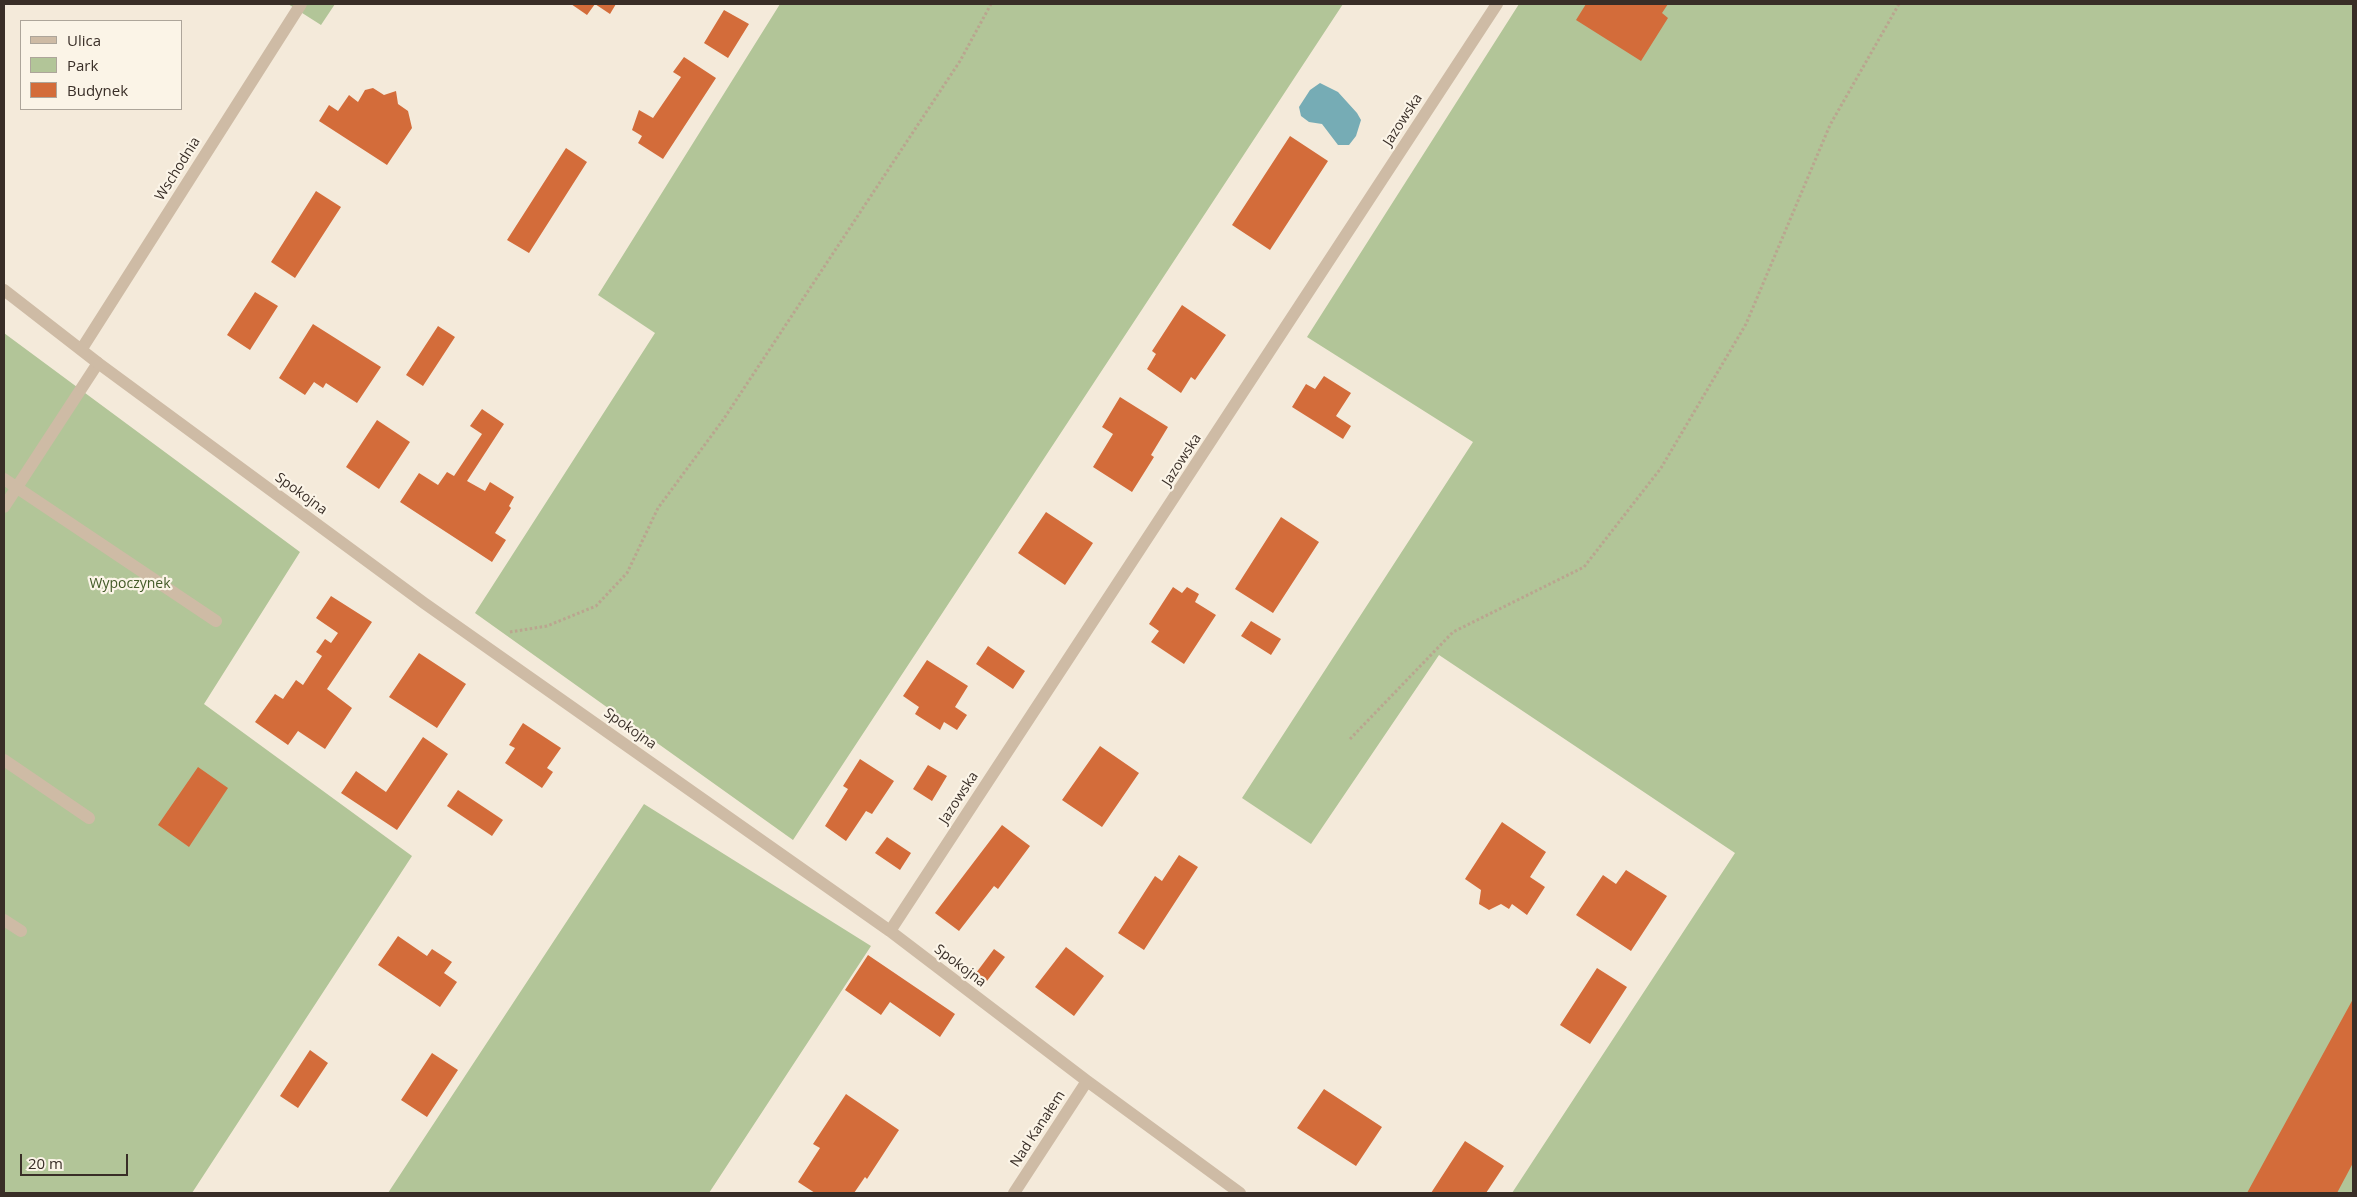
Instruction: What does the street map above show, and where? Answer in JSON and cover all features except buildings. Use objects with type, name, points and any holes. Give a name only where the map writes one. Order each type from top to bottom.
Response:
[{"type":"street","name":"Wschodnia","points":[[81,350],[301,4]]},
{"type":"street","name":"Jazowska","points":[[890,931],[1496,4]]},
{"type":"street","name":"Spokojna","points":[[4,290],[98,363],[475,638],[890,931],[1087,1081],[1240,1193]]},
{"type":"street","points":[[4,507],[98,363]]},
{"type":"street","points":[[4,479],[216,621]]},
{"type":"street","points":[[4,760],[89,818]]},
{"type":"street","points":[[4,920],[21,931]]},
{"type":"street","name":"Nad Kanałem","points":[[1014,1193],[1087,1081]]},
{"type":"path","points":[[475,638],[547,626],[596,606],[627,573],[658,508],[723,420],[960,61],[992,4]]},
{"type":"path","points":[[1350,739],[1453,632],[1584,567],[1661,468],[1746,324],[1830,125],[1899,4]]},
{"type":"green space","points":[[288,4],[335,4],[321,25]]},
{"type":"green space","points":[[780,4],[1343,4],[793,840],[475,613],[655,333],[598,295]]},
{"type":"green space","points":[[1519,4],[2353,4],[2353,1193],[1512,1193],[1735,853],[1439,655],[1311,844],[1242,798],[1473,442],[1307,337]]},
{"type":"green space","name":"Wypoczynek","points":[[4,333],[300,552],[204,704],[412,856],[192,1193],[4,1193]]},
{"type":"green space","points":[[644,804],[871,946],[709,1193],[388,1193]]},
{"type":"water","points":[[1320,83],[1338,92],[1361,120],[1356,136],[1349,145],[1338,145],[1322,124],[1309,122],[1301,116],[1299,107],[1310,90]]}]
